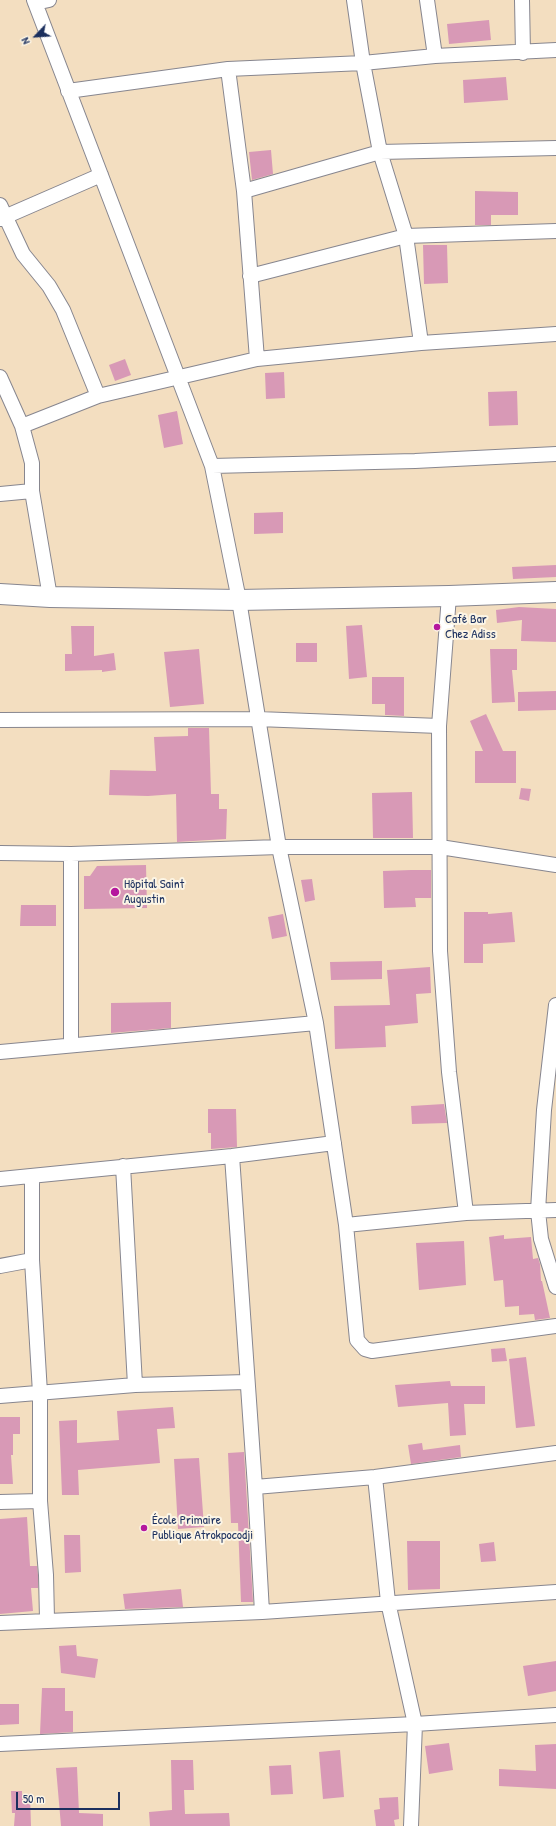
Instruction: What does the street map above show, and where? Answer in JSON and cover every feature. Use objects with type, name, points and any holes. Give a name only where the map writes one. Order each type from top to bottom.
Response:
[{"type":"main road","points":[[0,594],[50,597],[239,600],[449,596],[556,592]]},
{"type":"street","points":[[49,0],[34,1],[212,466],[239,600],[279,847],[316,1023],[346,1225],[357,1340],[365,1349],[372,1350],[556,1326]]},
{"type":"street","points":[[354,0],[363,63],[380,152],[406,236],[421,343]]},
{"type":"street","points":[[427,0],[436,56]]},
{"type":"street","points":[[522,0],[523,53]]},
{"type":"street","points":[[68,91],[228,69],[363,63],[436,56],[523,53],[556,50]]},
{"type":"street","points":[[228,69],[244,191],[257,359]]},
{"type":"street","points":[[244,191],[380,152],[556,148]]},
{"type":"street","points":[[98,396],[63,310],[49,286],[23,254],[2,213],[101,175]]},
{"type":"street","points":[[250,276],[406,236],[556,231]]},
{"type":"street","points":[[22,426],[98,396],[179,379],[257,359],[421,343],[556,334]]},
{"type":"street","points":[[0,377],[22,426],[32,463],[32,491],[50,597]]},
{"type":"street","points":[[212,466],[415,461],[556,454]]},
{"type":"street","points":[[0,494],[32,491]]},
{"type":"street","points":[[449,596],[439,726],[440,951],[448,1057],[466,1213]]},
{"type":"street","points":[[0,720],[258,719],[439,726]]},
{"type":"street","points":[[0,853],[71,854],[279,847],[440,847],[556,865]]},
{"type":"street","points":[[71,854],[71,1045]]},
{"type":"street","points":[[556,1006],[544,1110],[538,1211],[541,1239],[556,1287]]},
{"type":"street","points":[[0,1052],[316,1023]]},
{"type":"street","points":[[0,1179],[232,1156],[334,1143]]},
{"type":"street","points":[[232,1156],[255,1487],[262,1612]]},
{"type":"street","points":[[123,1166],[135,1385]]},
{"type":"street","points":[[32,1176],[32,1260],[40,1393],[40,1501],[46,1575],[47,1620]]},
{"type":"street","points":[[346,1225],[466,1213],[556,1210]]},
{"type":"street","points":[[0,1266],[32,1260]]},
{"type":"street","points":[[0,1396],[135,1385],[247,1382]]},
{"type":"street","points":[[255,1487],[376,1477],[556,1453]]},
{"type":"street","points":[[376,1477],[388,1602],[415,1724],[410,1826]]},
{"type":"street","points":[[0,1502],[40,1501]]},
{"type":"street","points":[[0,1623],[262,1612],[388,1602],[556,1592]]},
{"type":"street","points":[[0,1744],[415,1724],[556,1715]]},
{"type":"building","points":[[489,20],[491,40],[449,44],[447,24]]},
{"type":"building","points":[[506,77],[508,100],[464,103],[463,80]]},
{"type":"building","points":[[271,150],[273,174],[252,180],[249,152]]},
{"type":"building","points":[[475,191],[518,192],[518,215],[491,215],[491,225],[475,225]]},
{"type":"building","points":[[423,245],[447,245],[448,283],[424,284]]},
{"type":"building","points":[[125,359],[131,375],[115,381],[109,365]]},
{"type":"building","points":[[284,372],[285,398],[266,399],[265,373]]},
{"type":"building","points":[[517,391],[518,425],[489,426],[488,392]]},
{"type":"building","points":[[177,411],[183,444],[164,448],[158,415]]},
{"type":"building","points":[[283,512],[283,533],[254,534],[254,513]]},
{"type":"building","points":[[556,565],[556,577],[513,579],[512,567]]},
{"type":"building","points":[[519,607],[556,609],[556,642],[521,641],[522,620],[497,623],[496,610]]},
{"type":"building","points":[[362,625],[367,677],[349,679],[346,626]]},
{"type":"building","points":[[71,626],[94,626],[94,656],[114,653],[116,670],[102,672],[102,670],[65,671],[65,654],[72,654]]},
{"type":"building","points":[[296,643],[317,643],[317,662],[296,662]]},
{"type":"building","points":[[199,649],[204,704],[170,707],[164,652]]},
{"type":"building","points":[[490,649],[517,649],[517,670],[512,670],[515,702],[492,703]]},
{"type":"building","points":[[372,677],[404,677],[404,716],[385,715],[385,704],[372,704]]},
{"type":"building","points":[[556,691],[556,710],[518,711],[518,692]]},
{"type":"building","points":[[486,714],[503,751],[516,751],[516,783],[475,783],[475,751],[483,751],[470,721]]},
{"type":"building","points":[[188,728],[209,728],[211,794],[219,794],[219,809],[227,809],[226,839],[177,842],[176,794],[148,796],[109,795],[110,770],[156,771],[154,737],[188,736]]},
{"type":"building","points":[[521,788],[531,789],[529,801],[519,799]]},
{"type":"building","points":[[412,792],[413,838],[373,838],[372,793]]},
{"type":"building","name":"Hôpital Saint Augustin","points":[[146,865],[147,908],[84,909],[84,876],[90,876],[97,866]]},
{"type":"building","points":[[431,870],[431,898],[415,898],[416,907],[384,908],[383,871]]},
{"type":"building","points":[[312,879],[315,900],[305,902],[301,880]]},
{"type":"building","points":[[21,905],[56,905],[56,926],[20,926]]},
{"type":"building","points":[[464,912],[488,912],[488,914],[512,912],[515,942],[483,944],[483,963],[464,963]]},
{"type":"building","points":[[283,914],[287,936],[272,939],[268,917]]},
{"type":"building","points":[[382,961],[382,979],[331,980],[330,962]]},
{"type":"building","points":[[430,967],[431,993],[416,994],[418,1023],[385,1026],[386,1047],[335,1049],[334,1006],[390,1005],[387,970]]},
{"type":"building","points":[[171,1002],[171,1028],[111,1033],[111,1003]]},
{"type":"building","points":[[444,1104],[447,1123],[412,1124],[411,1106]]},
{"type":"building","points":[[208,1109],[236,1109],[237,1147],[211,1149],[211,1133],[208,1133]]},
{"type":"building","points":[[504,1235],[504,1239],[531,1237],[533,1259],[538,1258],[540,1264],[541,1281],[550,1318],[535,1320],[534,1314],[519,1315],[519,1306],[505,1307],[503,1280],[494,1281],[489,1237]]},
{"type":"building","points":[[464,1241],[466,1285],[419,1290],[416,1243]]},
{"type":"building","points":[[505,1348],[507,1361],[492,1362],[491,1349]]},
{"type":"building","points":[[526,1357],[535,1426],[516,1428],[509,1359]]},
{"type":"building","points":[[450,1381],[451,1386],[485,1386],[485,1404],[464,1404],[466,1435],[450,1436],[448,1403],[398,1407],[395,1385]]},
{"type":"building","points":[[173,1407],[175,1428],[157,1429],[160,1463],[78,1470],[79,1495],[62,1495],[59,1421],[77,1420],[77,1443],[119,1440],[117,1411]]},
{"type":"building","points":[[0,1417],[20,1417],[20,1434],[13,1434],[13,1455],[11,1455],[13,1484],[0,1484]]},
{"type":"building","points":[[422,1443],[423,1450],[460,1445],[461,1457],[411,1464],[408,1445]]},
{"type":"building","points":[[244,1452],[253,1602],[241,1602],[238,1523],[231,1523],[228,1453]]},
{"type":"building","points":[[199,1458],[204,1527],[178,1529],[174,1459]]},
{"type":"building","points":[[27,1517],[30,1566],[37,1566],[38,1575],[38,1588],[31,1588],[33,1611],[0,1614],[0,1519]]},
{"type":"building","points":[[64,1535],[80,1535],[81,1572],[65,1573]]},
{"type":"building","points":[[407,1541],[440,1541],[440,1589],[408,1590]]},
{"type":"building","points":[[494,1542],[496,1561],[481,1562],[479,1544]]},
{"type":"building","points":[[181,1589],[183,1607],[125,1609],[123,1594]]},
{"type":"building","points":[[76,1645],[77,1656],[98,1659],[95,1678],[61,1673],[59,1646]]},
{"type":"building","points":[[556,1661],[556,1691],[528,1696],[523,1666]]},
{"type":"building","points":[[42,1688],[65,1688],[65,1711],[73,1711],[73,1732],[40,1734]]},
{"type":"building","points":[[0,1704],[19,1704],[19,1724],[0,1725]]},
{"type":"building","points":[[449,1743],[453,1770],[429,1774],[425,1746]]},
{"type":"building","points":[[556,1744],[556,1789],[499,1786],[499,1769],[536,1771],[535,1745]]},
{"type":"building","points":[[340,1750],[344,1797],[323,1799],[319,1752]]},
{"type":"building","points":[[171,1760],[193,1760],[194,1790],[184,1790],[185,1814],[229,1813],[230,1826],[150,1826],[149,1812],[172,1810]]},
{"type":"building","points":[[291,1765],[293,1794],[271,1795],[269,1766]]},
{"type":"building","points":[[77,1767],[79,1813],[103,1814],[103,1826],[61,1826],[56,1768]]},
{"type":"building","points":[[11,1791],[22,1791],[22,1794],[30,1794],[31,1826],[14,1826],[15,1813],[12,1813]]},
{"type":"building","points":[[398,1797],[399,1819],[394,1820],[395,1826],[376,1826],[374,1810],[380,1809],[379,1798]]},
{"type":"place","name":"Café Bar Chez Adiss","points":[[437,627]]},
{"type":"place","name":"Hôpital Saint Augustin","points":[[115,892]]},
{"type":"place","name":"École Primaire Publique Atrokpocodji","points":[[144,1528]]}]
